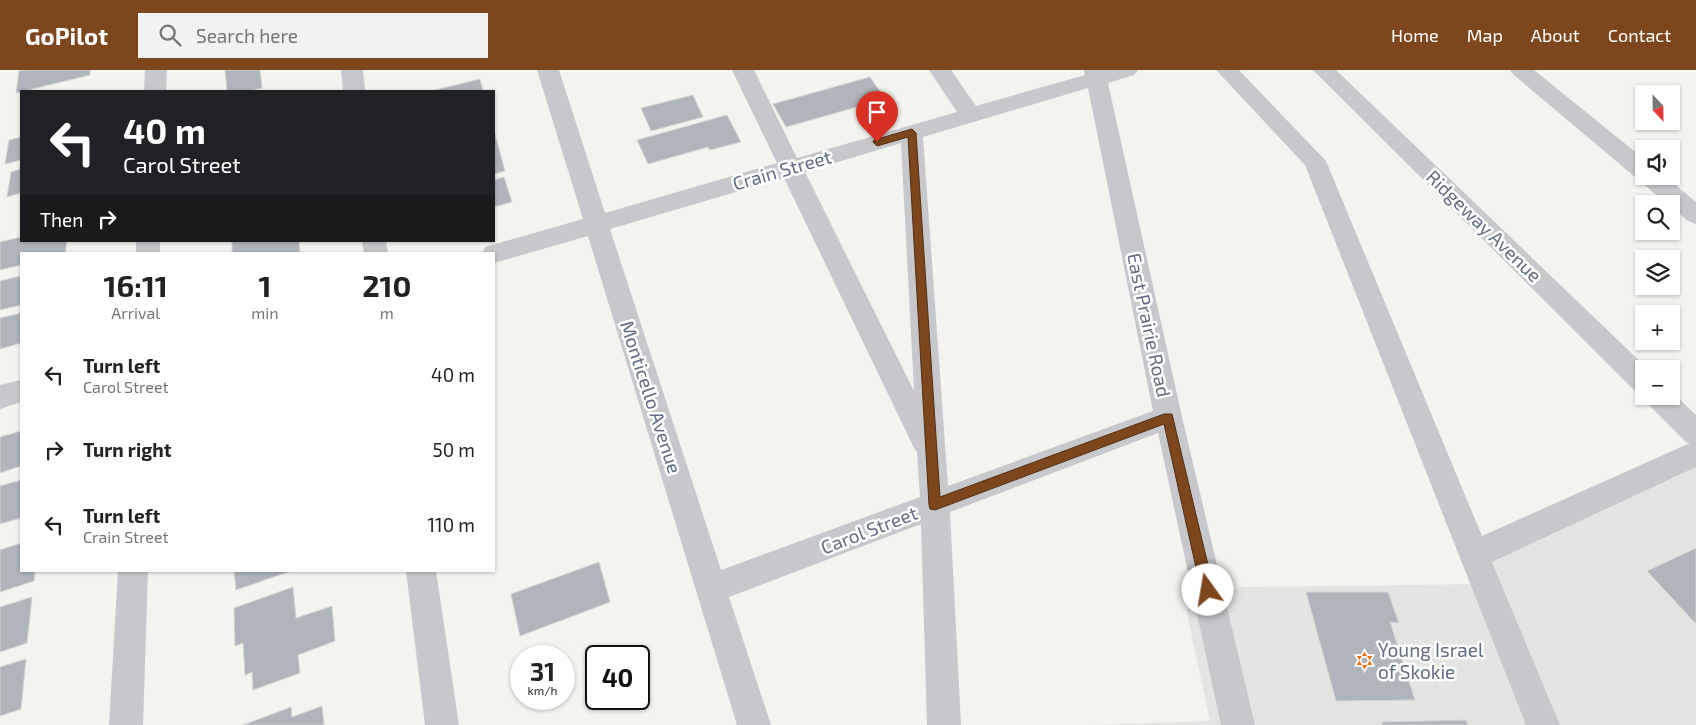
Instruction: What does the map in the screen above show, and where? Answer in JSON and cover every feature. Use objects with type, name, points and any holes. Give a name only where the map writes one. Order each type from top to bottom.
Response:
[{"type":"street","points":[[155,90],[156,70]]},
{"type":"street","points":[[352,70],[354,90]]},
{"type":"street","name":"Monticello Avenue","points":[[548,70],[754,725]]},
{"type":"street","points":[[743,70],[931,453]]},
{"type":"street","points":[[940,70],[971,115]]},
{"type":"street","name":"Crain Street","points":[[495,254],[912,133],[1096,74],[1127,70]]},
{"type":"street","points":[[1226,70],[1315,161],[1543,725]]},
{"type":"street","name":"Ridgeway Avenue","points":[[1324,70],[1635,373]]},
{"type":"street","points":[[1521,70],[1635,165]]},
{"type":"street","name":"East Prairie Road","points":[[1096,74],[1168,418],[1238,725]]},
{"type":"street","points":[[912,133],[935,505],[944,725]]},
{"type":"street","points":[[1661,185],[1696,215]]},
{"type":"street","points":[[0,397],[20,391]]},
{"type":"street","points":[[1667,405],[1696,433]]},
{"type":"street","name":"Carol Street","points":[[712,589],[1168,418]]},
{"type":"street","points":[[1474,555],[1696,453]]},
{"type":"street","points":[[126,725],[133,572]]},
{"type":"street","points":[[420,572],[442,725]]},
{"type":"shaded area","points":[[1696,441],[1696,725],[1090,725],[1210,721],[1186,609],[1241,587],[1478,584],[1466,547]]},
{"type":"building","points":[[90,70],[90,75],[28,90],[20,90],[20,92],[16,93],[19,71]]},
{"type":"building","points":[[225,70],[260,70],[262,88],[227,90]]},
{"type":"building","points":[[870,77],[885,99],[786,127],[773,104]]},
{"type":"building","points":[[480,79],[483,90],[435,90]]},
{"type":"building","points":[[693,95],[703,117],[651,131],[641,108]]},
{"type":"building","points":[[727,115],[741,142],[710,150],[708,147],[648,164],[637,140]]},
{"type":"building","points":[[495,134],[505,171],[495,174]]},
{"type":"building","points":[[20,137],[20,160],[5,164],[9,140]]},
{"type":"building","points":[[20,169],[20,193],[7,197],[11,172]]},
{"type":"building","points":[[504,177],[512,202],[495,207],[495,180]]},
{"type":"building","points":[[20,237],[20,242],[67,242],[65,252],[20,252],[20,265],[0,270],[0,242]]},
{"type":"building","points":[[232,242],[299,242],[300,252],[232,252]]},
{"type":"building","points":[[20,276],[20,305],[0,310],[0,281]]},
{"type":"building","points":[[20,313],[20,343],[0,349],[0,318]]},
{"type":"building","points":[[20,431],[20,466],[0,473],[0,437]]},
{"type":"building","points":[[20,480],[20,518],[0,524],[0,486]]},
{"type":"building","points":[[20,543],[20,572],[35,572],[34,581],[0,592],[0,550]]},
{"type":"building","points":[[1696,548],[1696,624],[1647,571]]},
{"type":"building","points":[[599,562],[610,602],[520,636],[511,594]]},
{"type":"building","points":[[234,572],[288,572],[236,590]]},
{"type":"building","points":[[293,587],[296,618],[332,606],[335,641],[298,655],[300,673],[253,690],[252,672],[245,675],[243,643],[235,646],[234,608]]},
{"type":"building","name":"Young Israel of Skokie","points":[[1306,592],[1388,592],[1399,623],[1390,622],[1415,700],[1336,701]]},
{"type":"building","points":[[32,597],[27,643],[0,652],[0,607]]},
{"type":"building","points":[[26,659],[21,709],[0,716],[0,667]]},
{"type":"building","points":[[322,706],[324,725],[243,725],[291,707],[292,717]]},
{"type":"building","points":[[1466,720],[1468,725],[1382,725],[1382,722]]},
{"type":"place","name":"Young Israel of Skokie","points":[[1364,661]]},
{"type":"route","points":[[877,142],[912,133],[935,505],[1168,418],[1208,590]]}]
